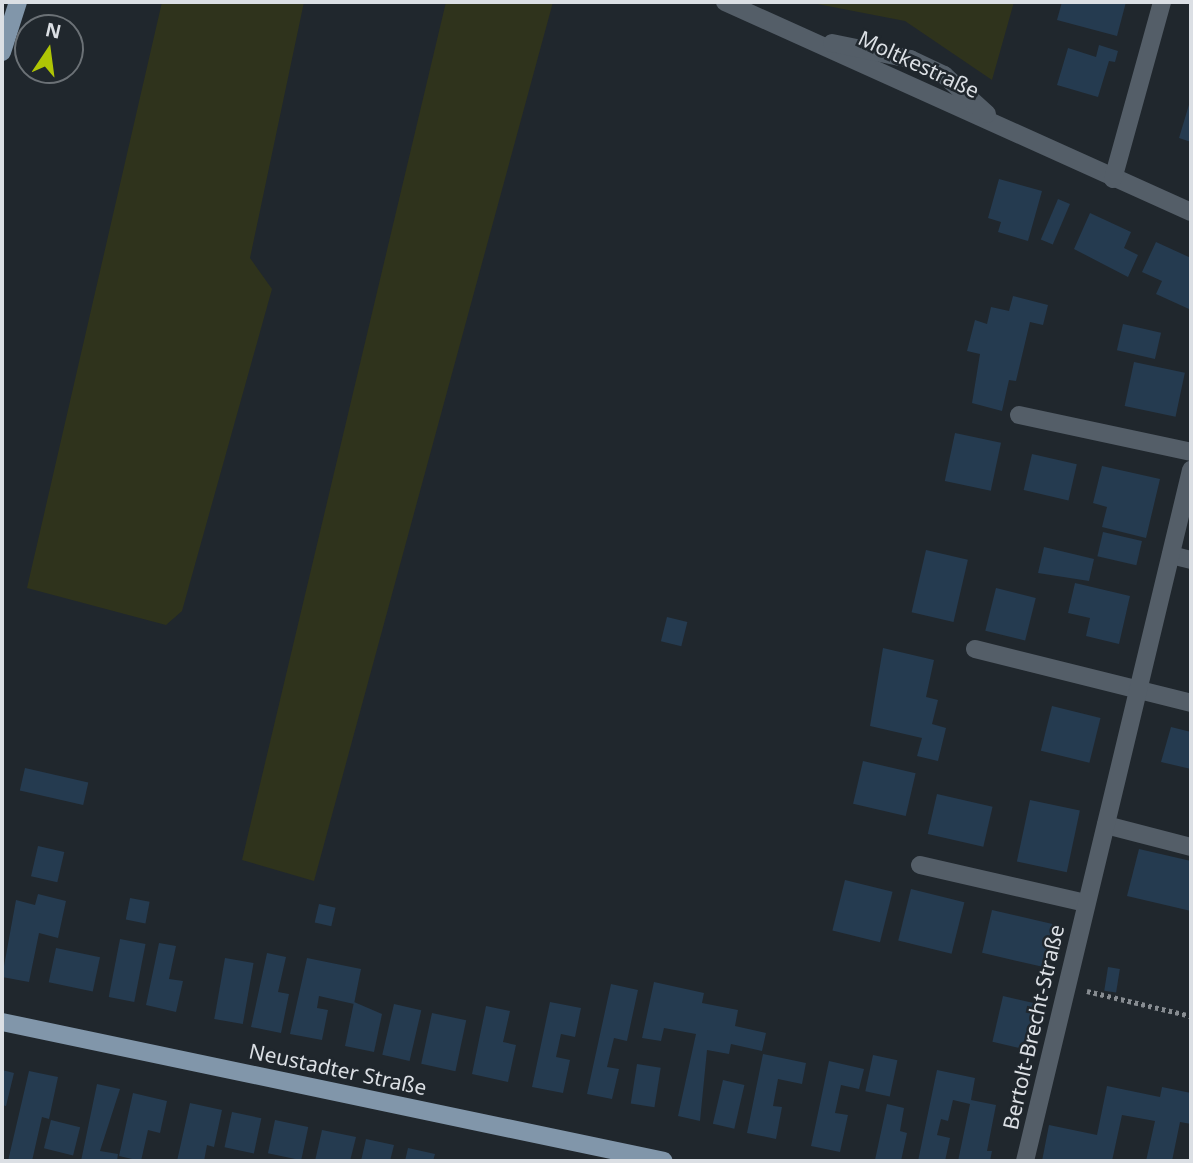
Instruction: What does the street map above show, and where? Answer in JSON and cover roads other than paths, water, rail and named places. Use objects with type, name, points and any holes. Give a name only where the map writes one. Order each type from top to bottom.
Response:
[{"type":"main road","points":[[2,52],[18,2]]},
{"type":"main road","name":"Neustadter Straße","points":[[2,1022],[664,1161]]},
{"type":"street","name":"Moltkestraße","points":[[725,2],[811,39],[924,65],[944,75],[1009,131],[1191,212]]},
{"type":"street","points":[[1113,179],[1162,2]]},
{"type":"street","points":[[1019,415],[1191,453]]},
{"type":"street","name":"Bertolt-Brecht-Straße","points":[[1025,1161],[1191,470]]},
{"type":"street","points":[[1171,555],[1191,560]]},
{"type":"street","points":[[975,649],[1191,703]]},
{"type":"street","points":[[1106,825],[1191,846]]},
{"type":"street","name":"Bertolt-Brecht-Straße","points":[[920,865],[1086,904]]}]
